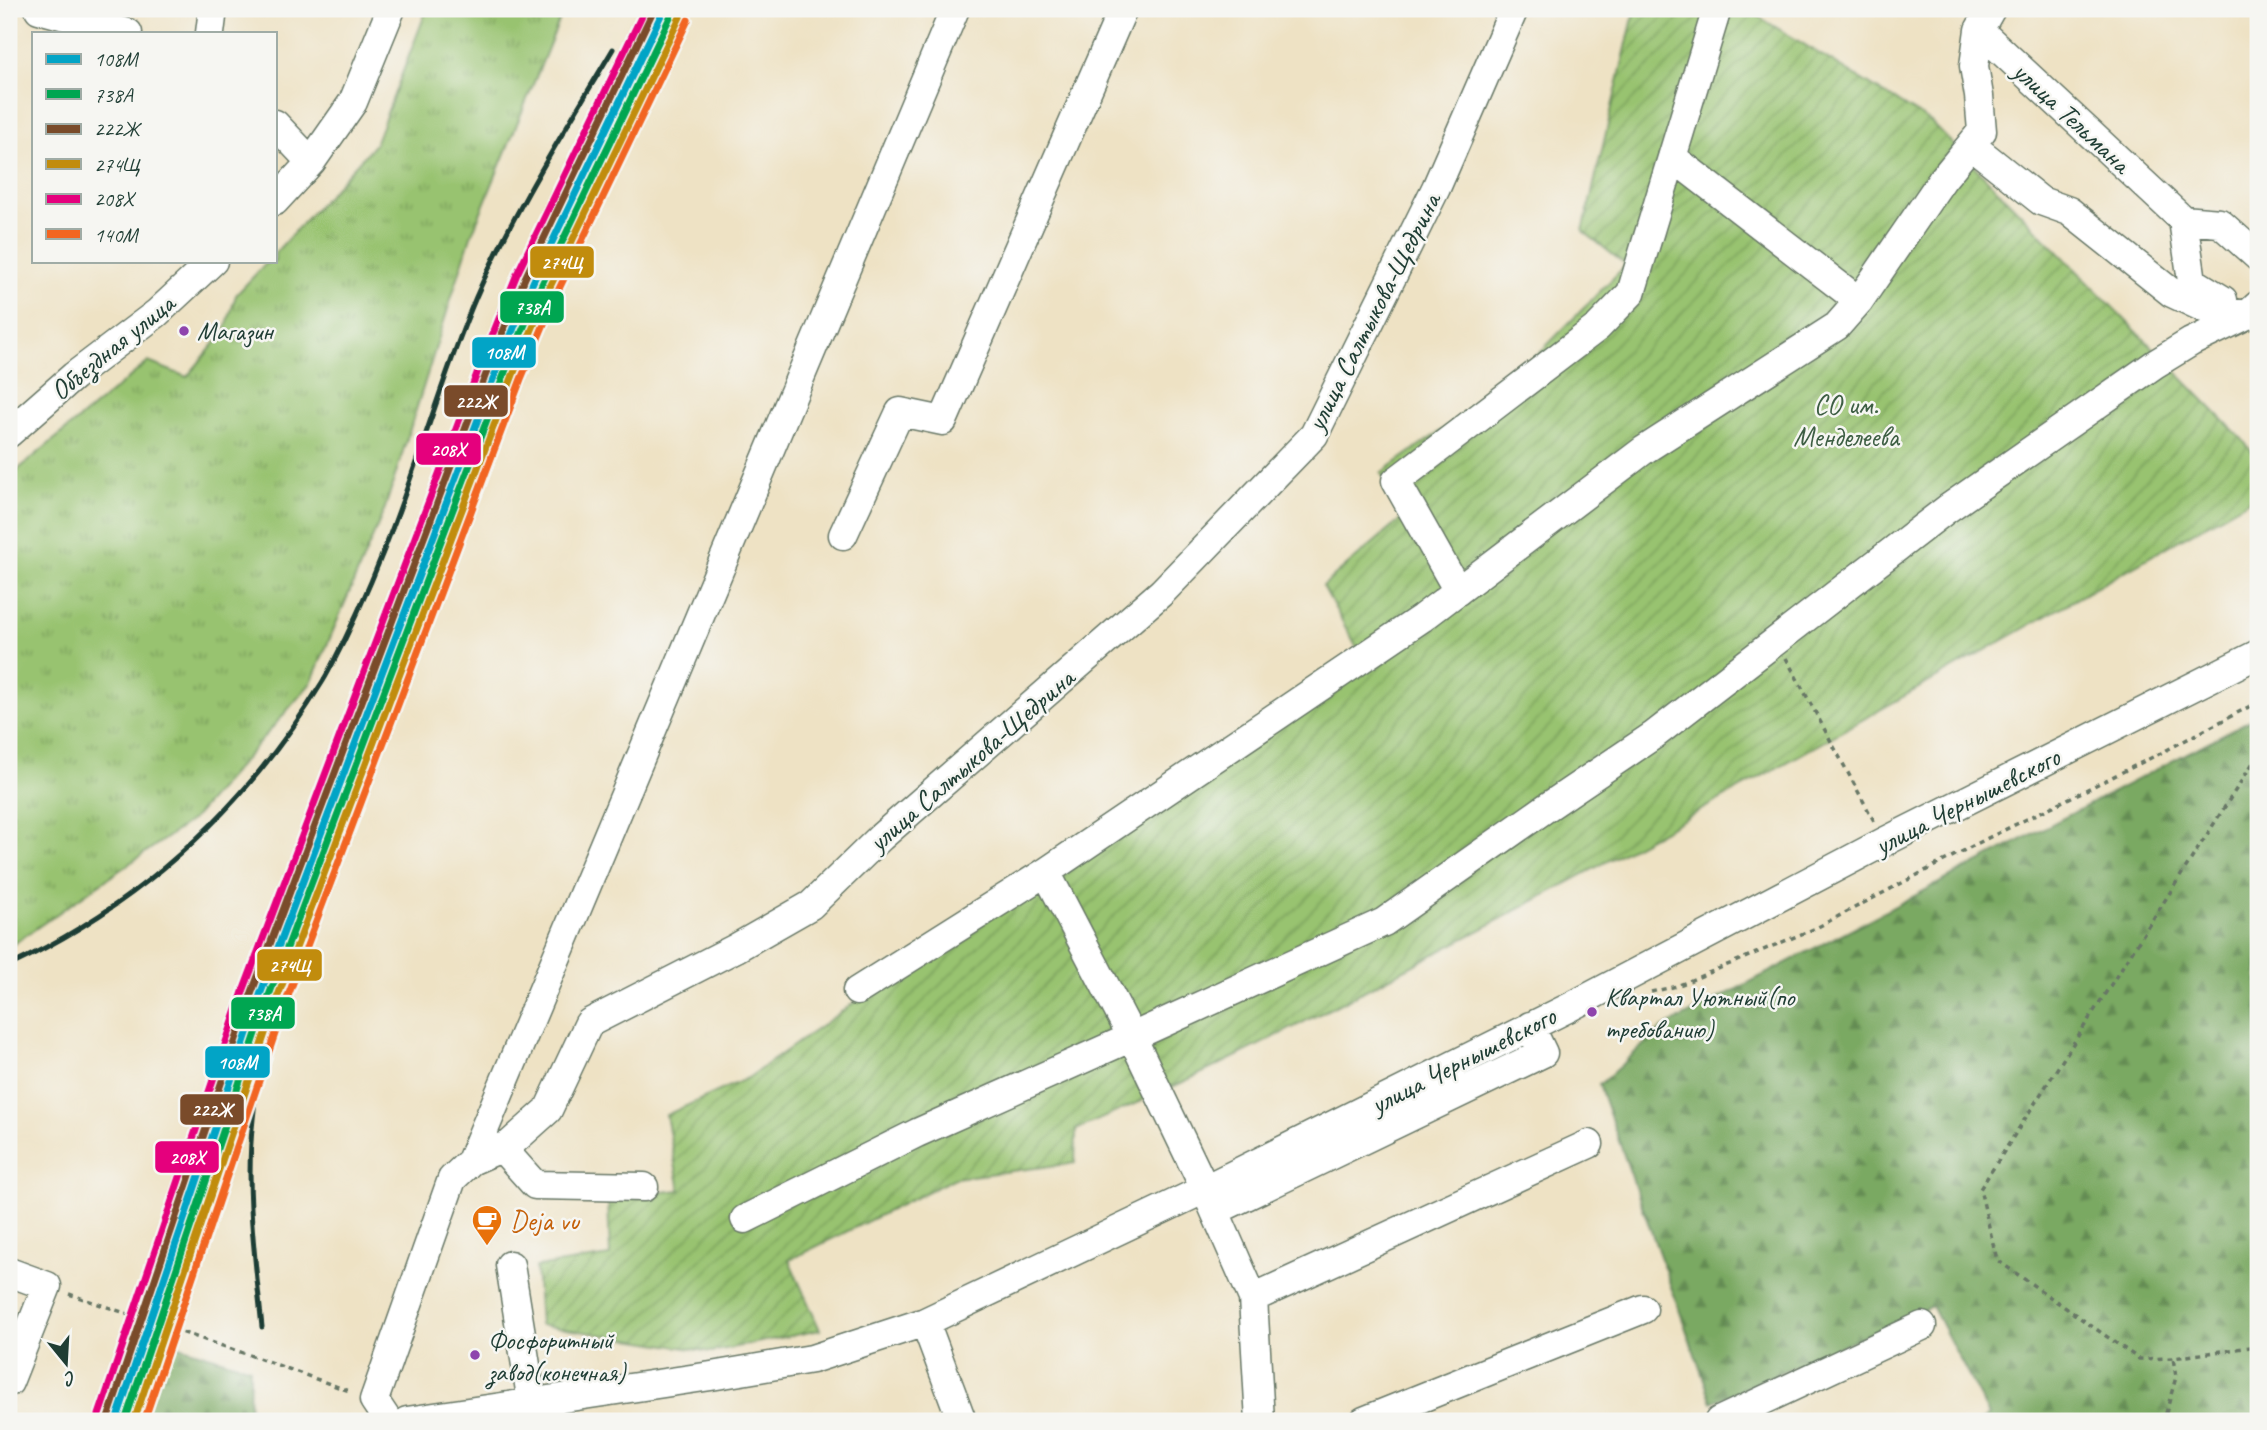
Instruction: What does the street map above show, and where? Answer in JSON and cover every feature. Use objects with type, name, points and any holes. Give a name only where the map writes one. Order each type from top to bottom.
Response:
[{"type":"street","points":[[39,9],[124,32]]},
{"type":"street","points":[[210,32],[213,9]]},
{"type":"street","points":[[276,200],[311,162],[352,102],[391,9]]},
{"type":"street","points":[[471,1161],[955,9]]},
{"type":"street","points":[[843,535],[900,412],[943,421],[1123,9]]},
{"type":"street","name":"улица Салтыкова-Щедрина","points":[[381,1411],[452,1179],[471,1161],[510,1144],[548,1110],[589,1023],[736,948],[811,905],[891,828],[1162,592],[1314,435],[1436,188],[1514,9]]},
{"type":"street","points":[[1458,591],[1396,481],[1598,327],[1631,293],[1717,9]]},
{"type":"street","points":[[857,991],[1046,872],[1422,618],[1644,450],[1837,326],[1859,301],[1942,180],[1982,131],[1974,66],[1985,20]]},
{"type":"street","name":"улица Тельмана","points":[[1985,20],[2183,220]]},
{"type":"street","points":[[276,125],[311,162]]},
{"type":"street","points":[[1970,145],[2041,201],[2069,211],[2172,292],[2204,308],[2255,315]]},
{"type":"street","points":[[1672,157],[1859,301]]},
{"type":"street","points":[[2255,315],[2192,281],[2183,220],[2220,223],[2258,257]]},
{"type":"street","name":"Объездная улица","points":[[9,433],[74,376],[157,313],[212,262]]},
{"type":"street","points":[[745,1219],[917,1133],[1384,922],[1654,735],[1947,509],[2155,364],[2191,342],[2255,315]]},
{"type":"street","name":"улица Чернышевского","points":[[407,1421],[812,1359],[925,1322],[1210,1200],[1364,1125],[1530,1026],[1884,842],[2258,654]]},
{"type":"street","points":[[1046,872],[1132,1037],[1210,1200],[1253,1298],[1260,1421]]},
{"type":"street","points":[[1253,1298],[1589,1144]]},
{"type":"street","points":[[502,1148],[536,1185],[644,1187]]},
{"type":"street","points":[[510,1265],[532,1403]]},
{"type":"street","points":[[9,1272],[47,1286],[9,1382]]},
{"type":"street","points":[[1364,1421],[1643,1309]]},
{"type":"street","points":[[925,1322],[962,1421]]},
{"type":"street","points":[[1719,1421],[1922,1326]]},
{"type":"path","points":[[1777,641],[1884,842]]},
{"type":"path","points":[[1643,993],[1677,986],[1816,928],[2258,702]]},
{"type":"path","points":[[2258,721],[2253,727],[2258,730]]},
{"type":"path","points":[[2258,755],[1980,1189],[1997,1260],[2138,1359],[2173,1358],[2258,1346]]},
{"type":"path","points":[[47,1286],[261,1359],[381,1411]]},
{"type":"path","points":[[2161,1421],[2164,1420],[2176,1377],[2173,1358]]},
{"type":"green space","points":[[427,9],[564,9],[471,236],[385,508],[311,683],[192,820],[9,947],[9,477],[148,362],[187,377],[225,331],[236,295],[267,262],[276,262],[276,252],[375,144]]},
{"type":"green space","name":"СО им. Менделеева","points":[[1635,9],[1746,9],[1931,122],[2242,439],[2258,460],[2258,495],[1747,784],[1490,925],[1229,1060],[1076,1130],[1075,1163],[955,1178],[789,1260],[820,1330],[711,1352],[540,1325],[536,1267],[610,1256],[608,1198],[680,1190],[666,1115],[748,1078],[1359,652],[1323,586],[1405,516],[1381,473],[1513,380],[1626,265],[1583,231]]},
{"type":"green space","points":[[2258,716],[2258,1421],[1981,1421],[1989,1415],[1932,1306],[1712,1402],[1599,1085],[1662,1028]]},
{"type":"green space","points":[[154,1338],[250,1368],[249,1421],[127,1421]]},
{"type":"railway","points":[[9,966],[58,941],[147,882],[187,848],[225,810],[293,727],[329,671],[371,582],[454,352],[491,265],[541,171],[613,49]]},
{"type":"railway","points":[[262,1327],[250,1197],[253,1119],[270,1019],[315,854]]},
{"type":"transit line","name":"208Х","points":[[99,1415],[244,989],[481,363],[517,274],[645,9]]},
{"type":"transit line","name":"222Ж","points":[[108,1418],[252,992],[489,366],[525,278],[654,9]]},
{"type":"transit line","name":"108М","points":[[116,1421],[260,995],[497,369],[533,282],[664,9]]},
{"type":"transit line","name":"738А","points":[[125,1421],[268,998],[505,372],[541,286],[672,13]]},
{"type":"transit line","name":"274Щ","points":[[134,1421],[276,1001],[513,375],[549,289],[680,17]]},
{"type":"transit line","name":"140М","points":[[144,1421],[285,1004],[521,379],[557,293],[688,20]]},
{"type":"place","name":"Магазин","points":[[184,331]]},
{"type":"place","name":"Квартал Уютный(по требованию)","points":[[1592,1012]]},
{"type":"place","name":"Deja vu","points":[[487,1247]]},
{"type":"place","name":"Фосфоритный завод(конечная)","points":[[475,1355]]}]
